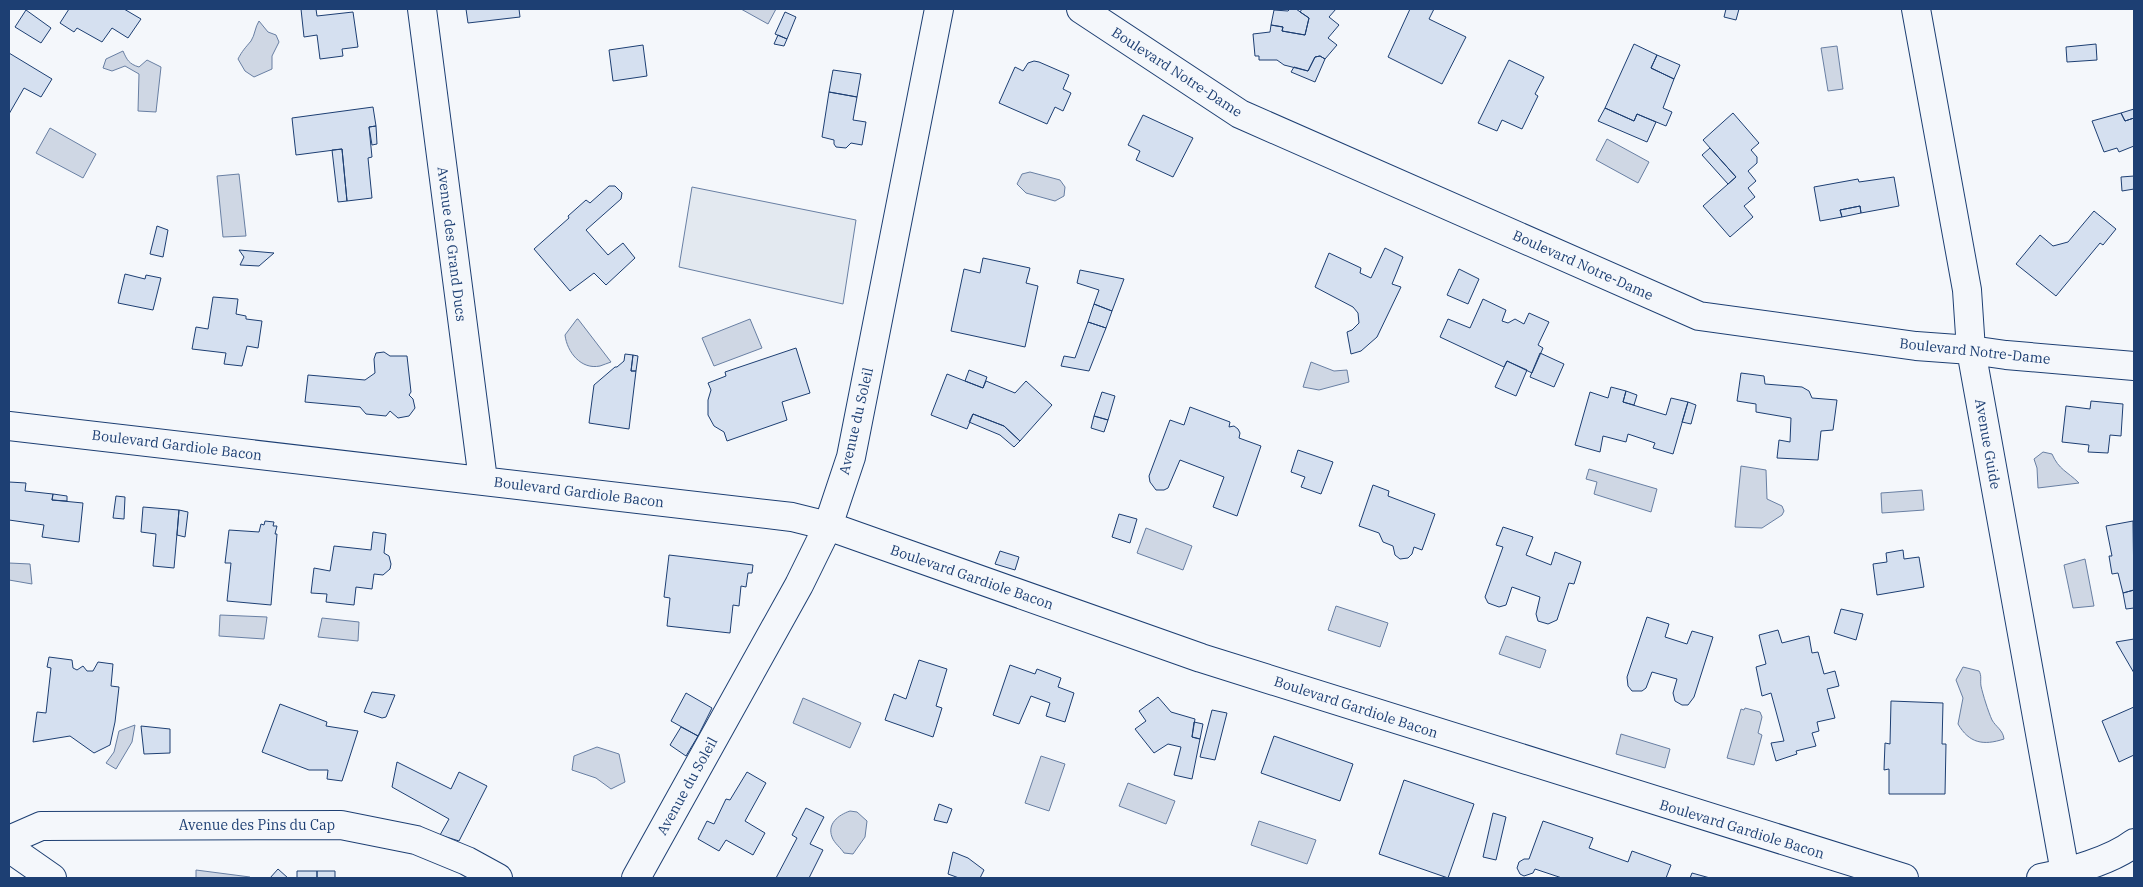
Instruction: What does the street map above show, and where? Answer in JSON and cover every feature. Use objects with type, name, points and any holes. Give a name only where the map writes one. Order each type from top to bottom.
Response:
[{"type":"street","name":"Avenue des Grand Ducs","points":[[422,9],[482,480]]},
{"type":"street","name":"Avenue du Soleil","points":[[636,878],[799,585],[828,526],[851,457],[940,9]]},
{"type":"street","name":"Boulevard Notre-Dame","points":[[1081,9],[1240,114],[1699,316],[1916,346],[2134,366]]},
{"type":"street","name":"Avenue Guide","points":[[1916,9],[1967,290],[1971,350],[2058,877]]},
{"type":"street","name":"Boulevard Gardiole Bacon","points":[[9,426],[792,517],[828,526],[1200,658],[1904,878]]},
{"type":"street","name":"Avenue des Pins du Cap","points":[[9,840],[41,826],[341,825],[416,840],[467,861],[498,878]]},
{"type":"street","points":[[2058,877],[2125,850],[2134,843]]},
{"type":"street","points":[[9,848],[52,878]]},
{"type":"shaded area","points":[[741,9],[776,9],[768,24]]},
{"type":"shaded area","points":[[259,21],[268,32],[276,35],[279,42],[272,56],[272,69],[254,77],[245,71],[238,59],[252,39]]},
{"type":"shaded area","points":[[1837,46],[1843,89],[1828,91],[1821,48]]},
{"type":"shaded area","points":[[123,51],[129,61],[136,66],[139,67],[147,60],[161,67],[156,112],[138,111],[139,74],[125,66],[112,71],[103,68],[106,59]]},
{"type":"shaded area","points":[[50,128],[96,154],[83,178],[36,153]]},
{"type":"shaded area","points":[[1607,139],[1649,162],[1638,183],[1596,160]]},
{"type":"shaded area","points":[[1030,172],[1060,180],[1065,187],[1064,196],[1055,201],[1026,193],[1017,184],[1022,174]]},
{"type":"shaded area","points":[[239,174],[246,236],[223,237],[217,176]]},
{"type":"shaded area","points":[[692,187],[856,220],[843,304],[679,267]]},
{"type":"shaded area","points":[[577,319],[611,362],[593,367],[581,362],[572,353],[565,335]]},
{"type":"shaded area","points":[[750,319],[762,348],[714,366],[702,338]]},
{"type":"shaded area","points":[[1311,362],[1334,371],[1347,370],[1349,382],[1319,390],[1303,387]]},
{"type":"shaded area","points":[[2043,452],[2052,454],[2060,467],[2079,483],[2038,488],[2037,468],[2034,459]]},
{"type":"shaded area","points":[[1741,466],[1766,470],[1767,499],[1782,506],[1784,511],[1782,515],[1762,528],[1735,527]]},
{"type":"shaded area","points":[[1589,469],[1657,489],[1651,512],[1594,494],[1597,482],[1586,479]]},
{"type":"shaded area","points":[[1922,490],[1924,510],[1882,513],[1881,493]]},
{"type":"shaded area","points":[[1146,528],[1192,546],[1183,570],[1137,553]]},
{"type":"shaded area","points":[[2085,559],[2094,606],[2073,608],[2064,565]]},
{"type":"shaded area","points":[[9,563],[30,564],[32,584],[9,580]]},
{"type":"shaded area","points":[[1336,606],[1388,623],[1380,647],[1328,630]]},
{"type":"shaded area","points":[[220,615],[267,617],[264,639],[219,636]]},
{"type":"shaded area","points":[[322,618],[359,622],[358,641],[318,637]]},
{"type":"shaded area","points":[[1506,636],[1546,650],[1540,668],[1499,654]]},
{"type":"shaded area","points":[[1963,667],[1979,671],[1981,686],[1989,712],[2004,739],[1990,742],[1977,741],[1967,735],[1958,724],[1963,698],[1956,680]]},
{"type":"shaded area","points":[[803,698],[861,723],[850,748],[793,723]]},
{"type":"shaded area","points":[[1745,708],[1760,712],[1762,717],[1758,733],[1762,735],[1754,765],[1727,758],[1741,709],[1744,710]]},
{"type":"shaded area","points":[[135,725],[132,742],[116,769],[106,763],[114,752],[119,731]]},
{"type":"shaded area","points":[[1621,734],[1670,749],[1665,768],[1616,754]]},
{"type":"shaded area","points":[[597,747],[619,754],[625,782],[611,789],[596,778],[572,770],[574,756]]},
{"type":"shaded area","points":[[1041,756],[1065,764],[1049,811],[1025,803]]},
{"type":"shaded area","points":[[1128,783],[1175,801],[1166,824],[1119,806]]},
{"type":"shaded area","points":[[850,811],[857,812],[867,821],[865,837],[853,854],[844,853],[834,841],[831,832],[832,824],[841,815]]},
{"type":"shaded area","points":[[1259,821],[1316,840],[1307,864],[1251,845]]},
{"type":"shaded area","points":[[196,870],[250,877],[196,878]]},
{"type":"building","points":[[69,9],[124,9],[141,19],[128,38],[112,28],[102,42],[77,28],[74,32],[60,23]]},
{"type":"building","points":[[301,9],[316,9],[317,16],[353,12],[358,47],[342,49],[343,56],[320,59],[317,35],[304,37]]},
{"type":"building","points":[[466,9],[519,9],[520,17],[468,23]]},
{"type":"building","points":[[1296,9],[1309,18],[1305,35],[1282,31],[1283,27],[1271,25],[1274,10],[1288,11]]},
{"type":"building","points":[[1302,9],[1336,9],[1329,17],[1339,25],[1328,38],[1337,45],[1325,59],[1320,56],[1315,57],[1308,71],[1284,65],[1277,60],[1259,60],[1259,56],[1255,56],[1253,34],[1270,32],[1271,25],[1283,27],[1282,31],[1305,35],[1309,18],[1300,12]]},
{"type":"building","points":[[1410,9],[1434,9],[1429,19],[1466,37],[1442,84],[1388,57]]},
{"type":"building","points":[[1726,9],[1739,9],[1736,20],[1724,17]]},
{"type":"building","points":[[26,10],[51,28],[41,43],[15,27]]},
{"type":"building","points":[[785,12],[796,17],[787,39],[775,34]]},
{"type":"building","points":[[778,35],[787,39],[784,46],[774,44]]},
{"type":"building","points":[[1634,44],[1657,55],[1651,68],[1674,79],[1663,108],[1672,112],[1666,126],[1637,114],[1634,121],[1605,108]]},
{"type":"building","points":[[2096,44],[2097,60],[2067,62],[2066,47]]},
{"type":"building","points":[[643,45],[647,76],[613,81],[609,50]]},
{"type":"building","points":[[9,53],[52,79],[41,97],[24,88],[9,114]]},
{"type":"building","points":[[1657,55],[1680,65],[1674,79],[1651,68]]},
{"type":"building","points":[[1320,56],[1325,59],[1315,82],[1291,72],[1294,67],[1308,71],[1315,57]]},
{"type":"building","points":[[1509,60],[1544,77],[1535,94],[1538,96],[1522,129],[1502,120],[1497,131],[1478,123]]},
{"type":"building","points":[[1034,61],[1069,75],[1063,89],[1071,93],[1063,111],[1055,107],[1047,124],[999,103],[1015,67],[1023,71],[1028,63]]},
{"type":"building","points":[[833,70],[861,74],[857,97],[829,92]]},
{"type":"building","points":[[829,92],[857,97],[853,120],[866,122],[862,145],[851,143],[846,148],[836,147],[834,140],[822,137]]},
{"type":"building","points":[[373,107],[376,126],[369,127],[372,157],[368,158],[372,198],[347,201],[342,149],[296,155],[292,118]]},
{"type":"building","points":[[1605,108],[1634,121],[1637,114],[1656,122],[1647,142],[1598,121]]},
{"type":"building","points":[[2134,109],[2134,118],[2125,121],[2121,113]]},
{"type":"building","points":[[1733,113],[1759,143],[1751,150],[1757,157],[1757,163],[1748,171],[1756,181],[1748,188],[1755,197],[1744,206],[1753,217],[1730,237],[1703,206],[1736,177],[1703,140]]},
{"type":"building","points":[[2121,113],[2125,121],[2134,118],[2134,146],[2119,152],[2117,148],[2104,152],[2092,121]]},
{"type":"building","points":[[1143,115],[1193,138],[1173,177],[1136,160],[1140,151],[1128,145]]},
{"type":"building","points":[[376,126],[377,144],[372,145],[369,127]]},
{"type":"building","points":[[1710,148],[1736,177],[1728,184],[1702,155]]},
{"type":"building","points":[[342,149],[347,201],[338,202],[332,150]]},
{"type":"building","points":[[2134,176],[2134,189],[2122,191],[2121,177]]},
{"type":"building","points":[[1894,177],[1899,206],[1861,213],[1860,206],[1840,210],[1842,217],[1820,221],[1814,187],[1858,179],[1859,182]]},
{"type":"building","points":[[609,186],[615,186],[622,193],[621,199],[586,230],[608,255],[623,243],[635,258],[606,285],[594,273],[570,291],[534,249],[586,200],[590,203]]},
{"type":"building","points":[[1860,206],[1861,213],[1842,217],[1840,210]]},
{"type":"building","points":[[2094,211],[2116,229],[2103,245],[2100,243],[2056,296],[2016,264],[2040,235],[2053,246],[2068,242]]},
{"type":"building","points":[[157,226],[168,230],[163,257],[150,254]]},
{"type":"building","points":[[1385,248],[1403,257],[1392,284],[1401,287],[1377,337],[1361,351],[1351,354],[1347,332],[1359,323],[1358,313],[1353,307],[1315,287],[1329,253],[1361,268],[1360,273],[1371,278]]},
{"type":"building","points":[[239,250],[274,253],[259,266],[240,265],[244,257]]},
{"type":"building","points":[[983,258],[1030,268],[1026,283],[1038,286],[1025,347],[951,331],[964,269],[980,273]]},
{"type":"building","points":[[1459,269],[1479,279],[1468,304],[1447,295]]},
{"type":"building","points":[[1080,270],[1124,279],[1112,311],[1094,304],[1099,290],[1077,283]]},
{"type":"building","points":[[125,274],[145,279],[146,275],[161,278],[153,310],[118,303]]},
{"type":"building","points":[[213,297],[238,299],[236,314],[246,316],[246,319],[262,321],[258,348],[247,346],[242,366],[224,364],[226,353],[192,349],[196,327],[208,329]]},
{"type":"building","points":[[1483,299],[1506,310],[1502,321],[1508,323],[1515,319],[1524,324],[1529,313],[1549,322],[1538,345],[1543,348],[1532,373],[1507,361],[1504,367],[1440,337],[1448,319],[1470,328]]},
{"type":"building","points":[[1094,304],[1112,311],[1106,328],[1088,322]]},
{"type":"building","points":[[1088,322],[1106,328],[1089,371],[1061,366],[1064,356],[1075,358]]},
{"type":"building","points":[[796,348],[810,393],[782,402],[787,420],[727,441],[724,432],[714,426],[708,415],[708,400],[711,390],[708,383],[726,376],[725,372]]},
{"type":"building","points":[[384,352],[390,356],[407,356],[411,392],[409,395],[413,399],[415,408],[409,416],[398,418],[390,411],[386,416],[366,414],[360,407],[305,402],[308,375],[365,380],[375,373],[374,359],[376,353]]},
{"type":"building","points":[[1540,353],[1564,364],[1554,387],[1530,377]]},
{"type":"building","points":[[625,354],[633,355],[631,371],[636,371],[629,429],[589,423],[594,385],[624,361]]},
{"type":"building","points":[[633,355],[638,356],[636,371],[631,371]]},
{"type":"building","points":[[1507,361],[1527,370],[1516,396],[1495,387]]},
{"type":"building","points":[[969,370],[987,377],[983,388],[965,381]]},
{"type":"building","points":[[1741,373],[1764,376],[1765,384],[1802,387],[1809,391],[1812,398],[1837,400],[1833,430],[1821,431],[1818,460],[1777,458],[1779,440],[1790,442],[1791,418],[1756,412],[1756,404],[1737,401]]},
{"type":"building","points":[[947,374],[983,388],[986,381],[1015,393],[1026,381],[1052,405],[1020,441],[1004,426],[973,414],[967,429],[931,415]]},
{"type":"building","points":[[1611,387],[1626,391],[1623,402],[1666,415],[1671,398],[1688,402],[1673,454],[1653,448],[1655,443],[1628,434],[1626,442],[1603,436],[1600,452],[1575,445],[1590,392],[1608,398]]},
{"type":"building","points":[[1626,391],[1637,395],[1634,405],[1623,402]]},
{"type":"building","points":[[1102,392],[1115,396],[1108,420],[1094,416]]},
{"type":"building","points":[[2091,401],[2123,404],[2121,436],[2110,435],[2108,453],[2088,452],[2089,445],[2062,442],[2066,406],[2090,409]]},
{"type":"building","points":[[1688,402],[1696,405],[1691,424],[1682,422]]},
{"type":"building","points":[[1190,407],[1230,422],[1229,427],[1234,426],[1238,429],[1240,433],[1239,438],[1261,446],[1237,516],[1213,507],[1224,477],[1180,460],[1168,488],[1156,490],[1150,482],[1149,476],[1170,420],[1184,425]]},
{"type":"building","points":[[973,414],[1004,426],[1020,441],[1014,447],[1000,435],[969,422]]},
{"type":"building","points":[[1094,416],[1108,420],[1104,432],[1091,428]]},
{"type":"building","points":[[1298,450],[1333,462],[1321,494],[1301,487],[1305,477],[1291,472]]},
{"type":"building","points":[[9,482],[26,483],[25,491],[53,494],[52,500],[83,503],[79,542],[42,537],[44,525],[9,520]]},
{"type":"building","points":[[1373,485],[1389,491],[1388,496],[1435,514],[1422,550],[1414,547],[1412,554],[1408,558],[1400,559],[1395,555],[1393,546],[1383,542],[1379,533],[1359,526]]},
{"type":"building","points":[[53,494],[67,496],[67,501],[52,500]]},
{"type":"building","points":[[116,496],[125,497],[124,519],[113,518]]},
{"type":"building","points":[[143,507],[179,510],[174,568],[153,566],[156,534],[141,532]]},
{"type":"building","points":[[179,510],[188,512],[185,537],[177,535]]},
{"type":"building","points":[[1119,514],[1137,519],[1130,543],[1112,537]]},
{"type":"building","points":[[265,521],[274,522],[273,526],[277,526],[271,605],[227,601],[231,563],[225,563],[229,530],[259,532],[261,524],[264,525]]},
{"type":"building","points":[[2133,521],[2134,590],[2123,593],[2118,573],[2112,574],[2109,556],[2112,556],[2106,526]]},
{"type":"building","points":[[1503,527],[1533,537],[1526,555],[1551,565],[1555,552],[1581,562],[1574,584],[1569,583],[1557,620],[1548,624],[1538,621],[1536,614],[1540,597],[1512,587],[1506,605],[1499,607],[1488,603],[1485,597],[1503,547],[1496,545]]},
{"type":"building","points":[[373,532],[386,534],[384,553],[389,556],[391,564],[390,569],[383,575],[374,574],[372,589],[356,587],[354,605],[326,602],[327,594],[311,593],[314,568],[330,571],[334,546],[371,550]]},
{"type":"building","points":[[1903,550],[1904,559],[1919,557],[1924,587],[1877,595],[1873,564],[1887,562],[1886,553]]},
{"type":"building","points":[[1000,551],[1019,557],[1015,570],[995,564]]},
{"type":"building","points":[[669,555],[753,565],[752,573],[748,573],[746,587],[741,586],[739,606],[733,605],[730,633],[667,626],[670,598],[664,597]]},
{"type":"building","points":[[2134,590],[2134,608],[2126,609],[2123,593]]},
{"type":"building","points":[[1841,609],[1863,614],[1856,640],[1834,633]]},
{"type":"building","points":[[1647,617],[1669,624],[1665,637],[1687,644],[1692,631],[1713,637],[1694,697],[1688,705],[1682,705],[1675,701],[1673,693],[1677,679],[1652,672],[1646,688],[1642,691],[1632,691],[1628,686],[1627,677]]},
{"type":"building","points":[[1778,630],[1782,643],[1809,636],[1812,653],[1818,652],[1824,674],[1835,671],[1839,686],[1827,689],[1835,718],[1817,722],[1819,731],[1812,733],[1816,746],[1796,751],[1797,754],[1776,761],[1771,743],[1784,741],[1771,693],[1762,696],[1756,667],[1766,664],[1759,635]]},
{"type":"building","points":[[2134,639],[2134,673],[2116,642]]},
{"type":"building","points":[[49,657],[72,660],[73,668],[77,670],[83,666],[87,671],[93,671],[98,662],[113,664],[111,686],[119,687],[110,745],[94,753],[70,736],[33,742],[37,712],[46,713],[51,668],[47,667]]},
{"type":"building","points":[[919,660],[947,669],[936,706],[942,708],[933,737],[885,720],[894,694],[906,699]]},
{"type":"building","points":[[1010,665],[1035,674],[1037,669],[1061,678],[1058,687],[1074,693],[1065,722],[1046,716],[1050,703],[1031,696],[1019,724],[993,715]]},
{"type":"building","points":[[372,692],[395,695],[386,717],[382,718],[364,712]]},
{"type":"building","points":[[686,693],[712,708],[698,736],[671,721]]},
{"type":"building","points":[[1158,697],[1171,712],[1195,719],[1192,737],[1200,739],[1192,779],[1174,775],[1181,747],[1168,744],[1154,753],[1135,729],[1146,721],[1139,711]]},
{"type":"building","points":[[1891,701],[1943,703],[1942,744],[1946,744],[1945,794],[1889,794],[1889,769],[1884,770],[1885,743],[1890,744]]},
{"type":"building","points":[[280,704],[327,722],[326,726],[358,731],[342,781],[327,779],[328,770],[309,770],[262,752]]},
{"type":"building","points":[[2134,707],[2134,755],[2119,762],[2102,721]]},
{"type":"building","points":[[1212,710],[1227,713],[1215,760],[1200,757]]},
{"type":"building","points":[[1194,722],[1203,724],[1200,739],[1192,737]]},
{"type":"building","points":[[141,726],[170,729],[170,753],[144,754]]},
{"type":"building","points":[[681,727],[698,736],[686,756],[670,745]]},
{"type":"building","points":[[1274,736],[1353,764],[1340,801],[1261,773]]},
{"type":"building","points":[[397,762],[451,789],[459,772],[487,786],[459,841],[440,835],[449,819],[392,787]]},
{"type":"building","points":[[747,772],[766,783],[745,821],[765,833],[753,855],[726,840],[719,851],[698,839],[707,821],[714,824],[726,799],[730,800]]},
{"type":"building","points":[[1404,780],[1474,804],[1448,878],[1379,854]]},
{"type":"building","points":[[939,804],[952,809],[947,823],[934,820]]},
{"type":"building","points":[[806,808],[824,817],[810,844],[823,850],[809,878],[776,878],[797,838],[792,835]]},
{"type":"building","points":[[1493,813],[1506,817],[1496,860],[1483,857]]},
{"type":"building","points":[[1543,821],[1593,838],[1589,848],[1628,862],[1632,851],[1671,865],[1666,878],[1562,878],[1535,869],[1533,873],[1524,876],[1520,874],[1517,868],[1519,862],[1529,859]]},
{"type":"building","points":[[953,852],[968,858],[984,870],[980,878],[959,878],[948,874]]},
{"type":"building","points":[[278,869],[288,878],[270,878]]},
{"type":"building","points":[[297,871],[317,871],[317,878],[297,878]]},
{"type":"building","points":[[317,871],[335,871],[335,878],[317,878]]},
{"type":"building","points":[[1692,873],[1710,878],[1690,878]]}]
